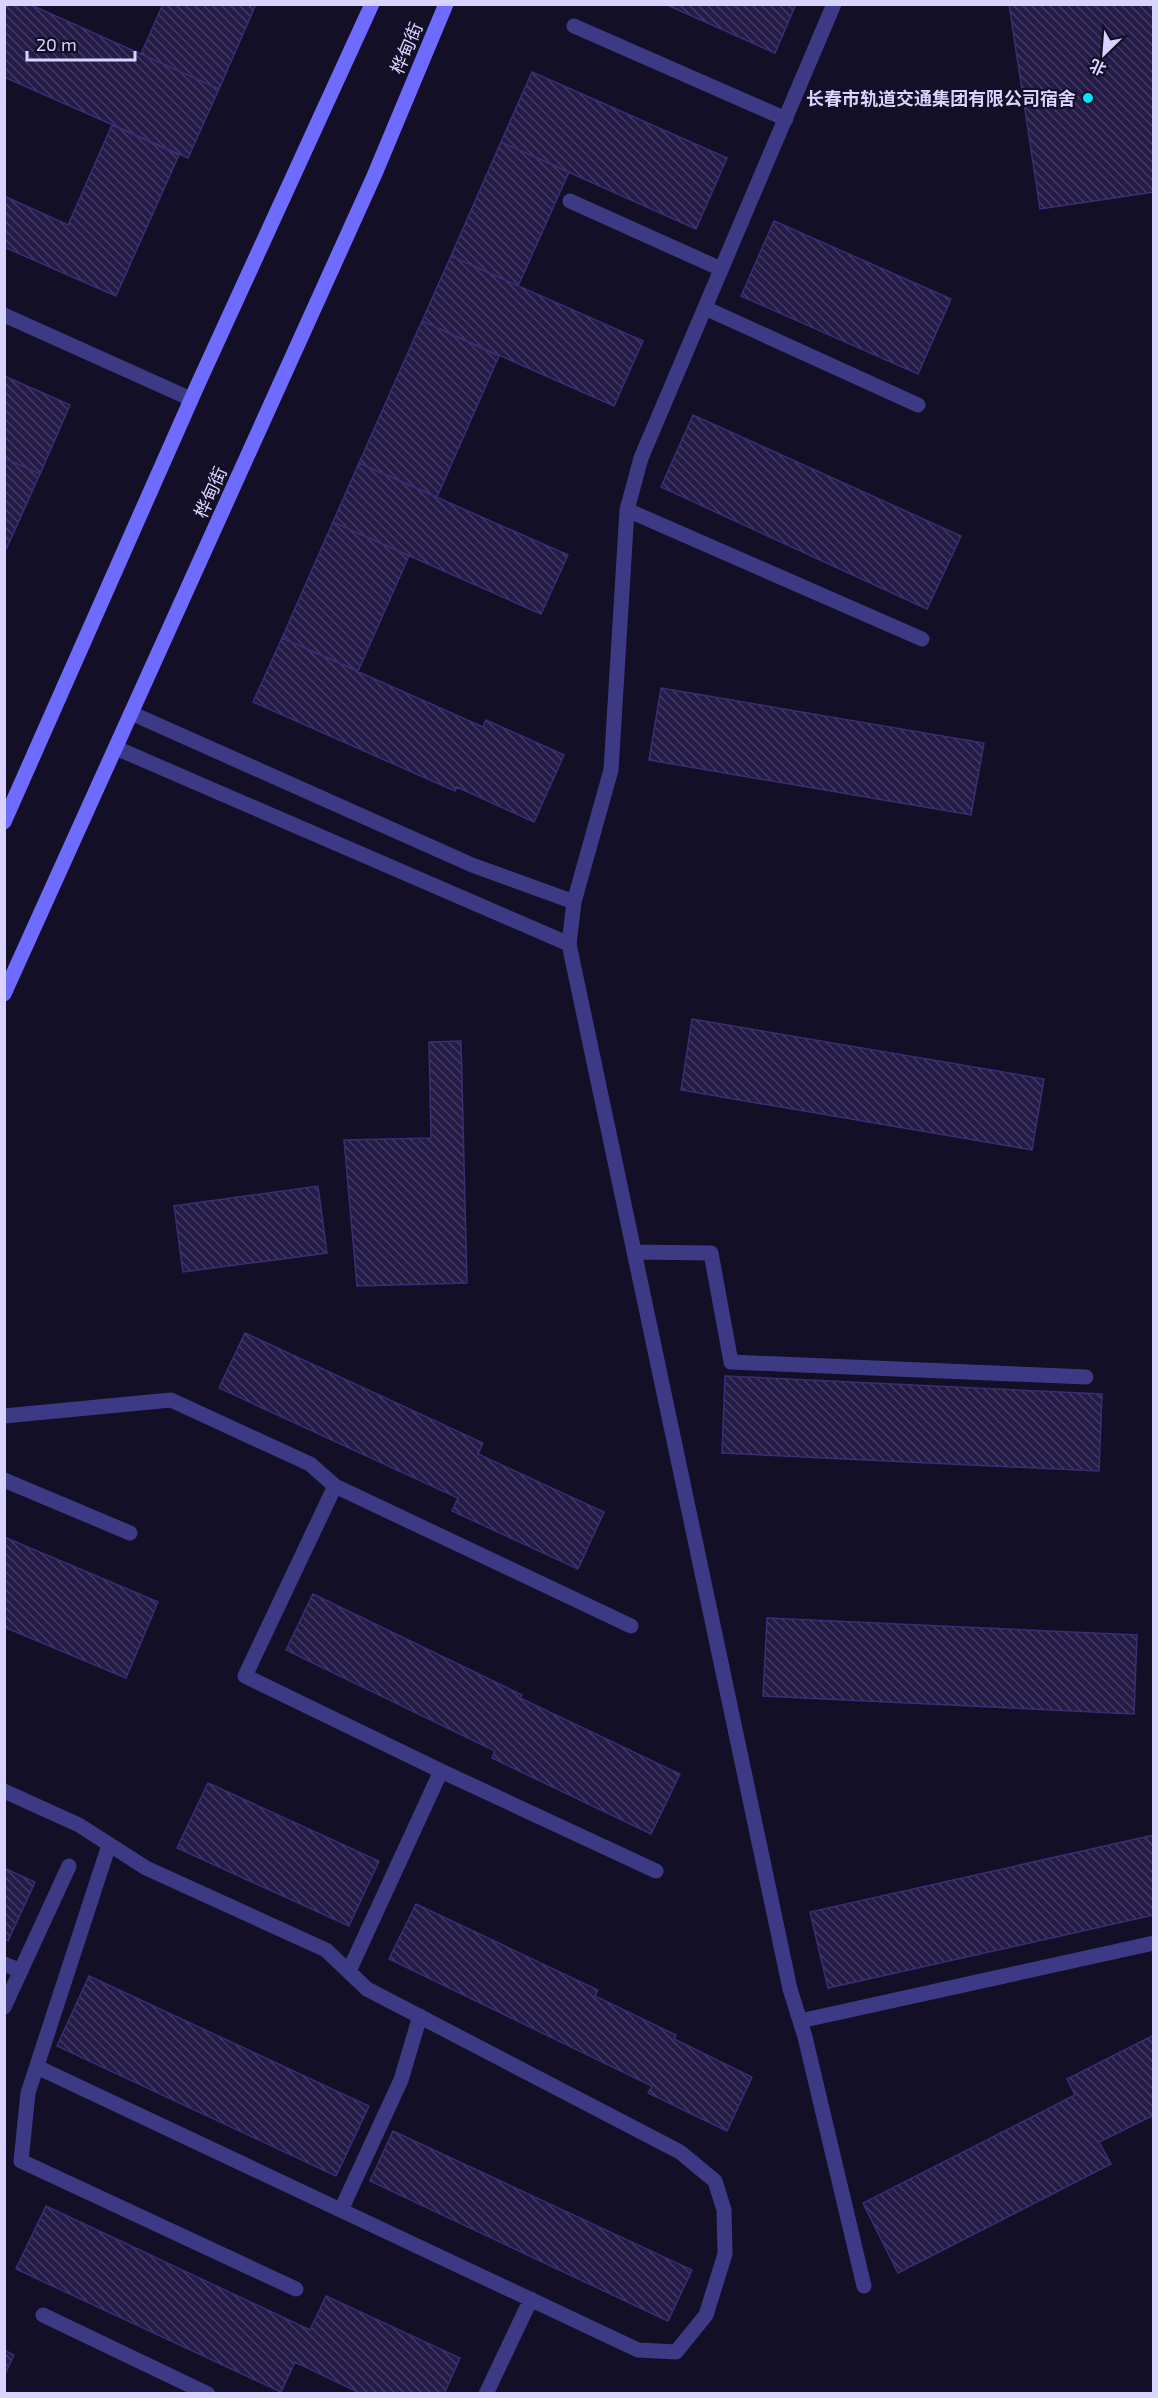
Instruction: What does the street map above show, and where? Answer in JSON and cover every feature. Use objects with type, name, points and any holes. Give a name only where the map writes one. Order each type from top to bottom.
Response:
[{"type":"street","points":[[4,822],[191,399],[372,4]]},
{"type":"street","name":"桦甸街","points":[[4,994],[374,176],[446,4]]},
{"type":"lane","points":[[834,4],[641,458],[627,510],[611,770],[574,902],[569,944],[790,1989],[800,2021],[864,2286]]},
{"type":"lane","points":[[574,26],[786,119]]},
{"type":"lane","points":[[570,201],[721,269]]},
{"type":"lane","points":[[705,308],[918,405]]},
{"type":"lane","points":[[4,315],[191,399]]},
{"type":"lane","points":[[627,510],[922,639]]},
{"type":"lane","points":[[131,713],[472,865],[574,902]]},
{"type":"lane","points":[[116,748],[569,944]]},
{"type":"lane","points":[[634,1252],[711,1253],[731,1362],[1086,1377]]},
{"type":"lane","points":[[4,1416],[171,1400],[310,1464],[335,1486],[631,1626]]},
{"type":"lane","points":[[4,1480],[130,1533]]},
{"type":"lane","points":[[335,1486],[245,1676],[441,1771],[656,1871]]},
{"type":"lane","points":[[349,1971],[441,1771]]},
{"type":"lane","points":[[4,1791],[79,1825],[146,1868],[326,1950],[367,1989],[680,2152],[716,2181],[724,2210],[725,2254],[706,2315],[676,2352],[638,2350],[37,2067]]},
{"type":"lane","points":[[109,1845],[28,2093],[21,2160],[296,2289]]},
{"type":"lane","points":[[4,2007],[69,1866]]},
{"type":"lane","points":[[800,2021],[1154,1943]]},
{"type":"lane","points":[[4,1964],[21,1971]]},
{"type":"lane","points":[[341,2210],[401,2080],[420,2016]]},
{"type":"lane","points":[[486,2394],[531,2299]]},
{"type":"lane","points":[[43,2316],[208,2394]]},
{"type":"building","points":[[4,4],[29,4],[219,89],[188,158],[4,77]]},
{"type":"building","points":[[163,4],[256,4],[219,89],[141,54]]},
{"type":"building","points":[[665,4],[796,4],[775,53]]},
{"type":"building","name":"长春市轨道交通集团有限公司宿舍","points":[[1009,4],[1154,4],[1154,192],[1040,209]]},
{"type":"building","points":[[532,72],[727,158],[696,229],[501,142]]},
{"type":"building","points":[[112,125],[179,155],[116,296],[4,247],[4,196],[68,225]]},
{"type":"building","points":[[501,142],[569,172],[518,286],[451,256]]},
{"type":"building","points":[[774,221],[951,299],[918,374],[741,296]]},
{"type":"building","points":[[451,256],[643,341],[614,406],[422,321]]},
{"type":"building","points":[[422,321],[499,356],[437,497],[359,463]]},
{"type":"building","points":[[4,376],[70,405],[40,474],[4,458]]},
{"type":"building","points":[[693,415],[961,536],[927,609],[661,487]]},
{"type":"building","points":[[4,458],[40,474],[4,554]]},
{"type":"building","points":[[359,463],[568,555],[541,614],[333,522]]},
{"type":"building","points":[[333,522],[409,556],[358,671],[282,638]]},
{"type":"building","points":[[282,638],[483,727],[486,720],[564,755],[534,822],[457,787],[455,791],[253,702]]},
{"type":"building","points":[[661,688],[984,743],[971,815],[649,760]]},
{"type":"building","points":[[692,1019],[1044,1079],[1032,1150],[681,1090]]},
{"type":"building","points":[[461,1041],[467,1283],[357,1286],[344,1140],[431,1138],[429,1042]]},
{"type":"building","points":[[318,1186],[327,1253],[183,1272],[174,1206]]},
{"type":"building","points":[[245,1333],[483,1443],[478,1454],[604,1512],[578,1569],[452,1511],[458,1498],[219,1388]]},
{"type":"building","points":[[725,1376],[1102,1394],[1099,1471],[722,1453]]},
{"type":"building","points":[[4,1537],[158,1602],[126,1678],[4,1627]]},
{"type":"building","points":[[313,1594],[522,1695],[520,1698],[680,1774],[651,1834],[492,1758],[495,1751],[286,1650]]},
{"type":"building","points":[[767,1618],[1137,1635],[1134,1714],[763,1696]]},
{"type":"building","points":[[208,1783],[379,1861],[349,1926],[177,1848]]},
{"type":"building","points":[[1154,1835],[1154,1915],[828,1988],[810,1912]]},
{"type":"building","points":[[4,1868],[35,1882],[8,1941],[4,1939]]},
{"type":"building","points":[[416,1904],[598,1990],[595,1996],[676,2035],[674,2039],[752,2077],[727,2131],[648,2093],[652,2086],[389,1959]]},
{"type":"building","points":[[89,1976],[369,2106],[336,2176],[57,2046]]},
{"type":"building","points":[[1154,2035],[1154,2115],[1099,2142],[1111,2164],[898,2273],[863,2203],[1075,2095],[1067,2079]]},
{"type":"building","points":[[393,2131],[692,2270],[668,2321],[370,2181]]},
{"type":"building","points":[[46,2206],[310,2330],[326,2296],[460,2358],[444,2394],[362,2394],[295,2362],[281,2392],[16,2269]]},
{"type":"building","points":[[4,2350],[14,2355],[4,2376]]},
{"type":"place","name":"长春市轨道交通集团有限公司宿舍","points":[[1088,98]]}]
